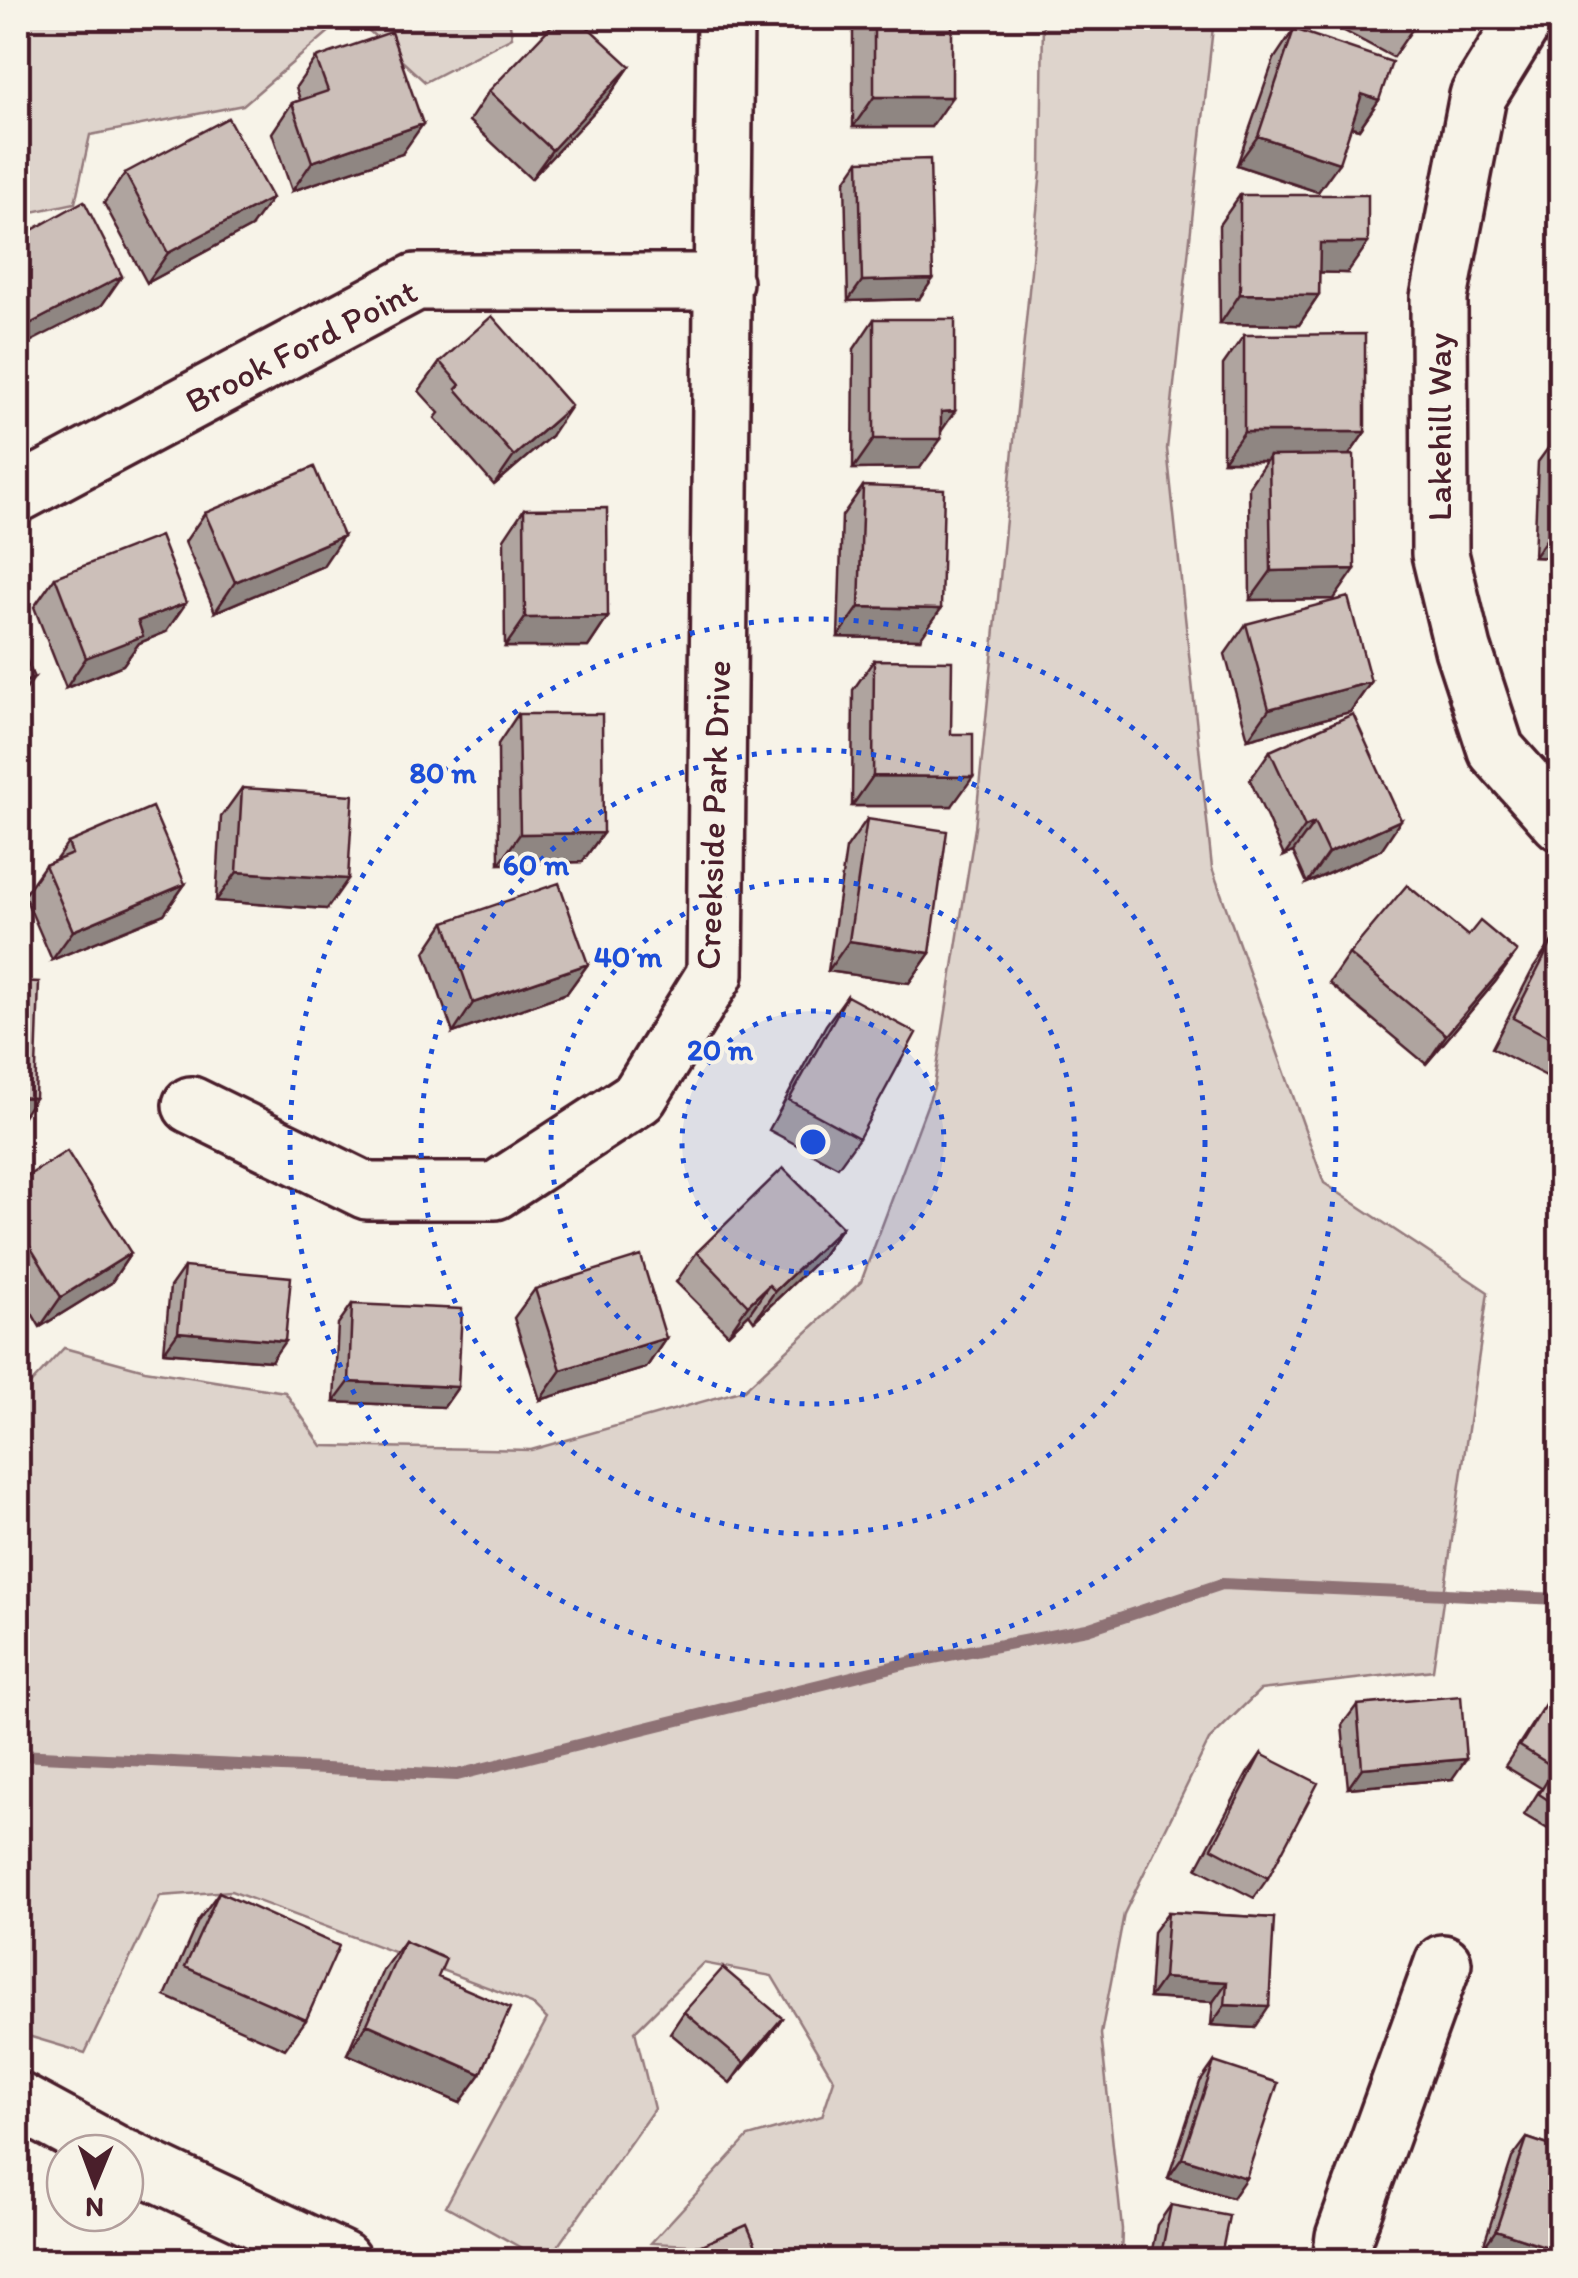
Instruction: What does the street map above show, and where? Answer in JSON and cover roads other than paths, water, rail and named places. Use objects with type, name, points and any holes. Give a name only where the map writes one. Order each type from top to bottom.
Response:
[{"type":"street","name":"Creekside Park Drive","points":[[191,1105],[366,1192],[495,1191],[639,1097],[715,974],[725,18]]},
{"type":"street","name":"Lakehill Way","points":[[1526,18],[1478,96],[1439,298],[1440,554],[1463,649],[1496,750],[1560,822]]},
{"type":"street","name":"Brook Ford Point","points":[[18,494],[416,282],[724,282]]},
{"type":"street","points":[[1341,2260],[1344,2238],[1443,1964]]},
{"type":"street","points":[[18,2101],[77,2133]]},
{"type":"street","points":[[145,2167],[342,2260]]},
{"type":"waterway","points":[[18,1755],[457,1775],[912,1662],[1087,1629],[1222,1584],[1560,1599]]}]
